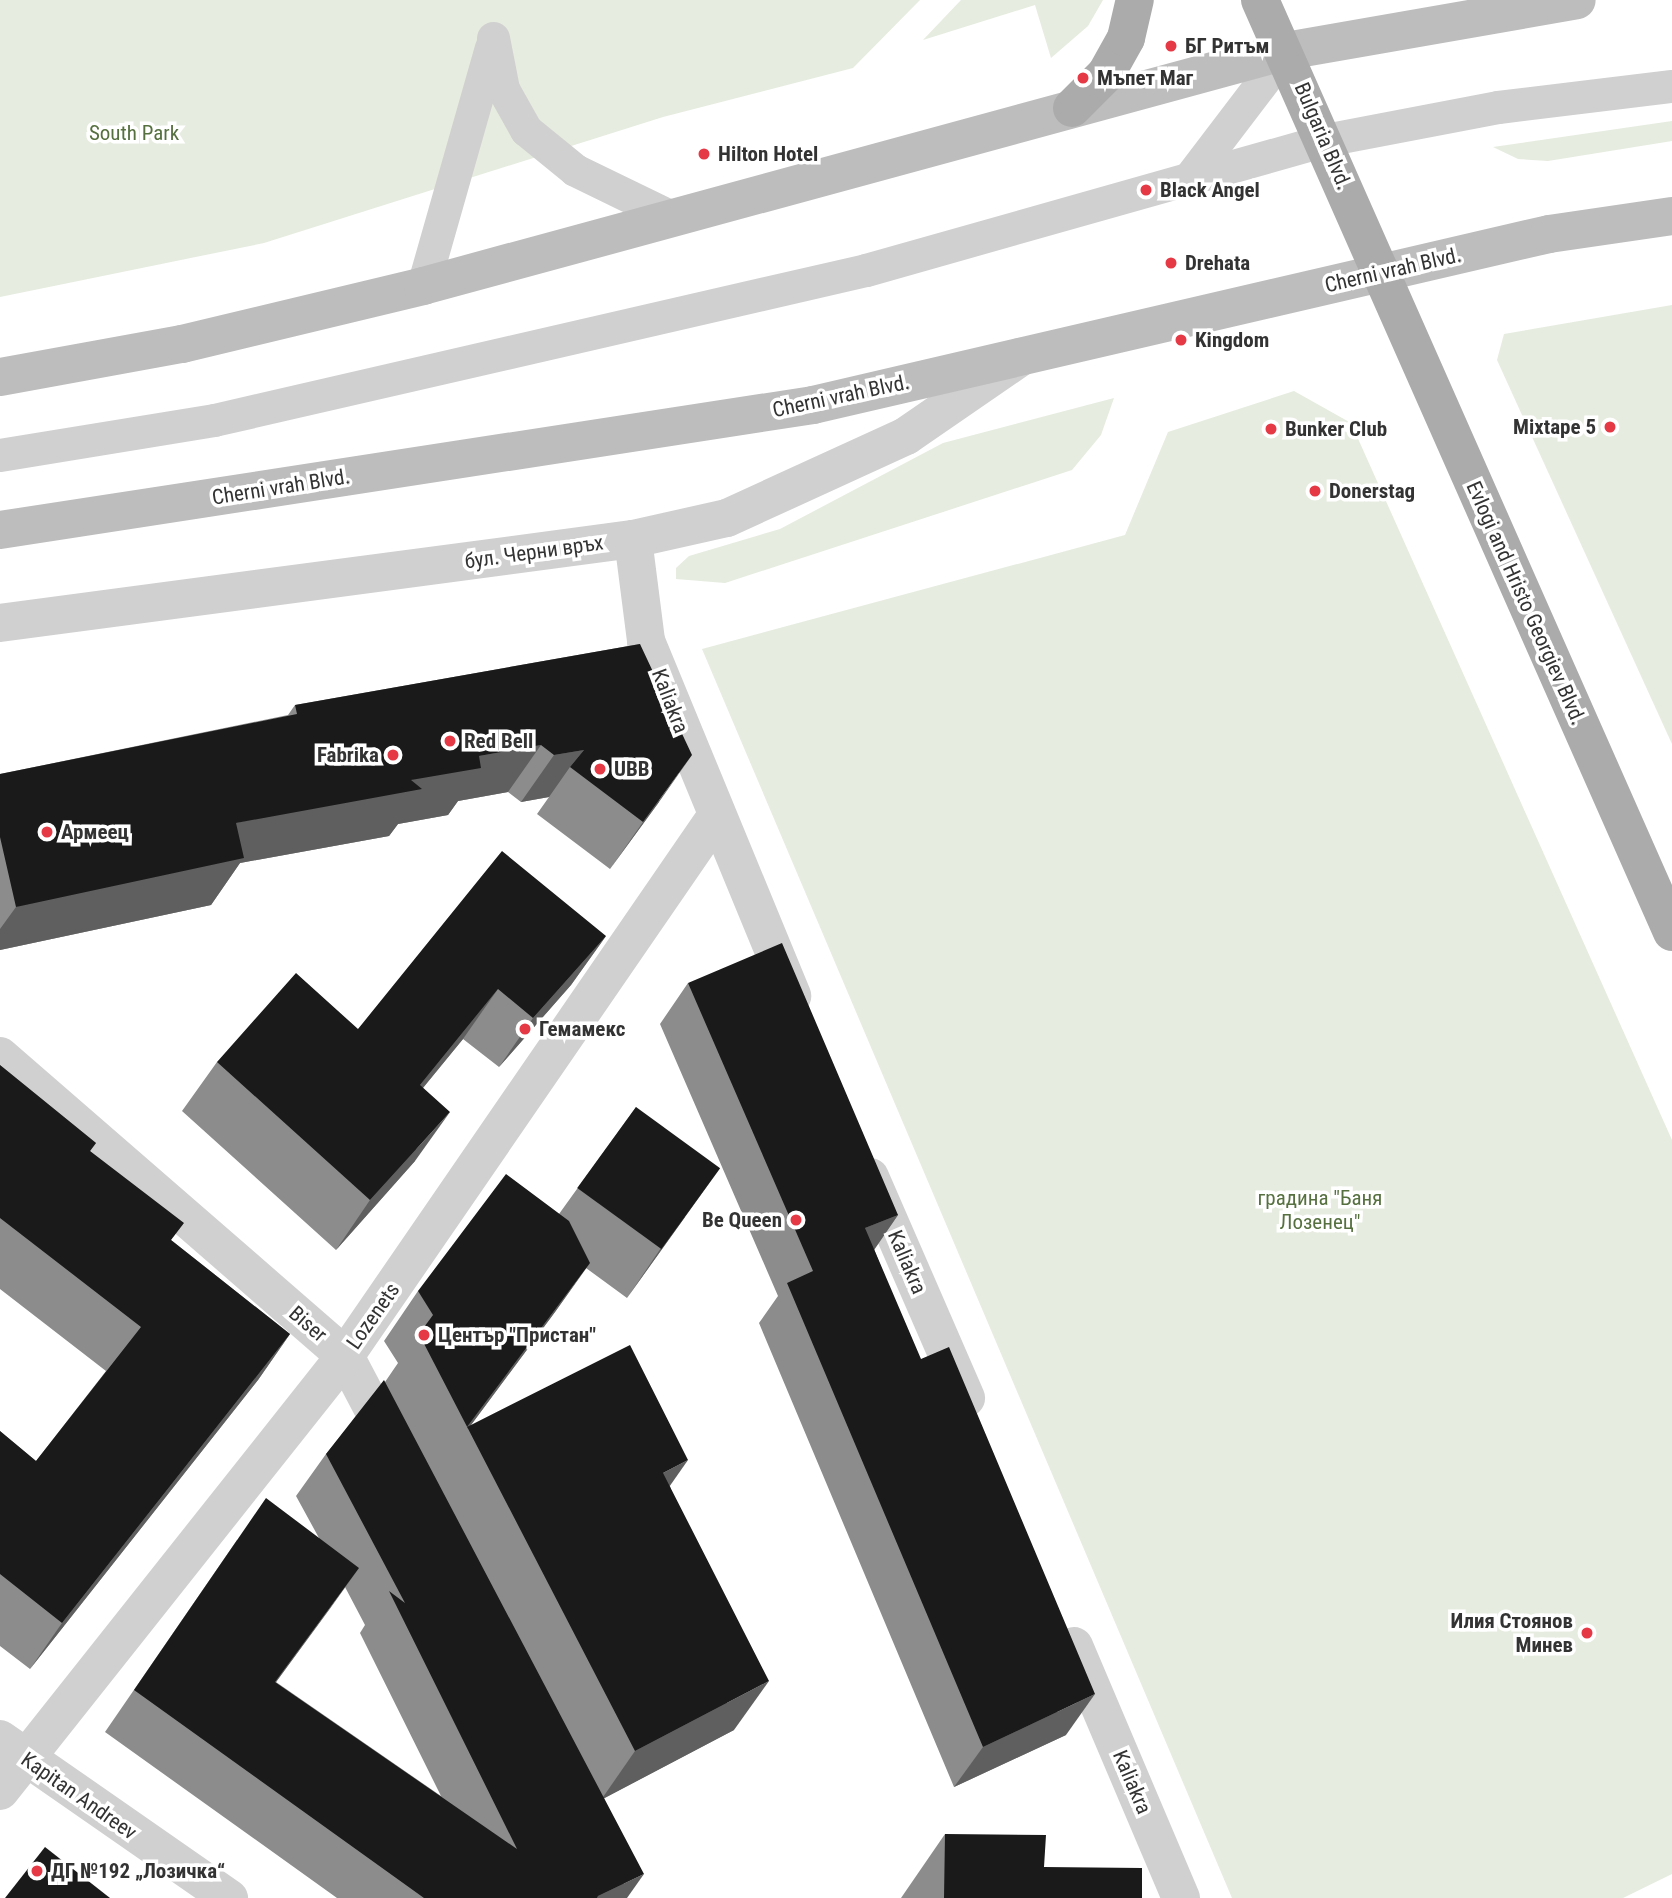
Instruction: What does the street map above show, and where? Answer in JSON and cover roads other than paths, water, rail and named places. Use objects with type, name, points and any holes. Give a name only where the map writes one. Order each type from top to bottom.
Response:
[{"type":"main road","points":[[1072,108],[1106,74],[1126,38],[1135,0]]},
{"type":"main road","name":"Bulgaria Blvd.","points":[[1260,0],[1286,51],[1381,273]]},
{"type":"main road","points":[[0,377],[183,344],[422,286],[1286,51],[1577,0]]},
{"type":"main road","name":"Cherni vrah Blvd.","points":[[0,530],[813,405],[1549,234],[1672,216]]},
{"type":"main road","name":"Evlogi and Hristo Georgiev Blvd.","points":[[1381,273],[1672,932]]},
{"type":"street","name":"бул. Черни връх","points":[[0,624],[633,539],[727,518],[787,493],[906,436],[1026,354]]},
{"type":"street","name":"Kaliakra","points":[[633,539],[646,641],[715,818],[804,1025]]},
{"type":"street","name":"Lozenets","points":[[0,1791],[12,1750],[345,1356],[715,818]]},
{"type":"street","name":"Biser","points":[[0,1056],[345,1356],[409,1479]]},
{"type":"street","name":"Kaliakra","points":[[853,1137],[979,1428]]},
{"type":"street","name":"Kaliakra","points":[[1057,1606],[1181,1898]]},
{"type":"street","name":"Kapitan Andreev","points":[[12,1750],[229,1898]]},
{"type":"lane","points":[[422,286],[493,38],[503,89],[526,130],[575,170],[674,218]]},
{"type":"lane","points":[[1187,181],[1286,51]]},
{"type":"lane","points":[[0,455],[269,408],[866,270],[1325,140],[1498,107],[1672,86]]},
{"type":"place","name":"БГ Ритъм","points":[[1171,46]]},
{"type":"place","name":"Мъпет Маг","points":[[1083,78]]},
{"type":"place","name":"Hilton Hotel","points":[[704,154]]},
{"type":"place","name":"Black Angel","points":[[1146,190]]},
{"type":"place","name":"Drehata","points":[[1171,263]]},
{"type":"place","name":"Kingdom","points":[[1181,340]]},
{"type":"place","name":"Mixtape 5","points":[[1610,427]]},
{"type":"place","name":"Bunker Club","points":[[1271,429]]},
{"type":"place","name":"Donerstag","points":[[1315,491]]},
{"type":"place","name":"Red Bell","points":[[450,741]]},
{"type":"place","name":"Fabrika","points":[[393,755]]},
{"type":"place","name":"UBB","points":[[600,769]]},
{"type":"place","name":"Армеец","points":[[47,832]]},
{"type":"place","name":"Гемамекс","points":[[525,1029]]},
{"type":"place","name":"Be Queen","points":[[796,1220]]},
{"type":"place","name":"Център \"Пристан\"","points":[[424,1335]]},
{"type":"place","name":"Илия Стоянов Минев","points":[[1587,1633]]},
{"type":"place","name":"ДГ №192 „Лозичка“","points":[[37,1871]]},
{"type":"park label","name":"South Park","points":[[134,133]]},
{"type":"park label","name":"градина \"Баня Лозенец\"","points":[[1320,1210]]}]
